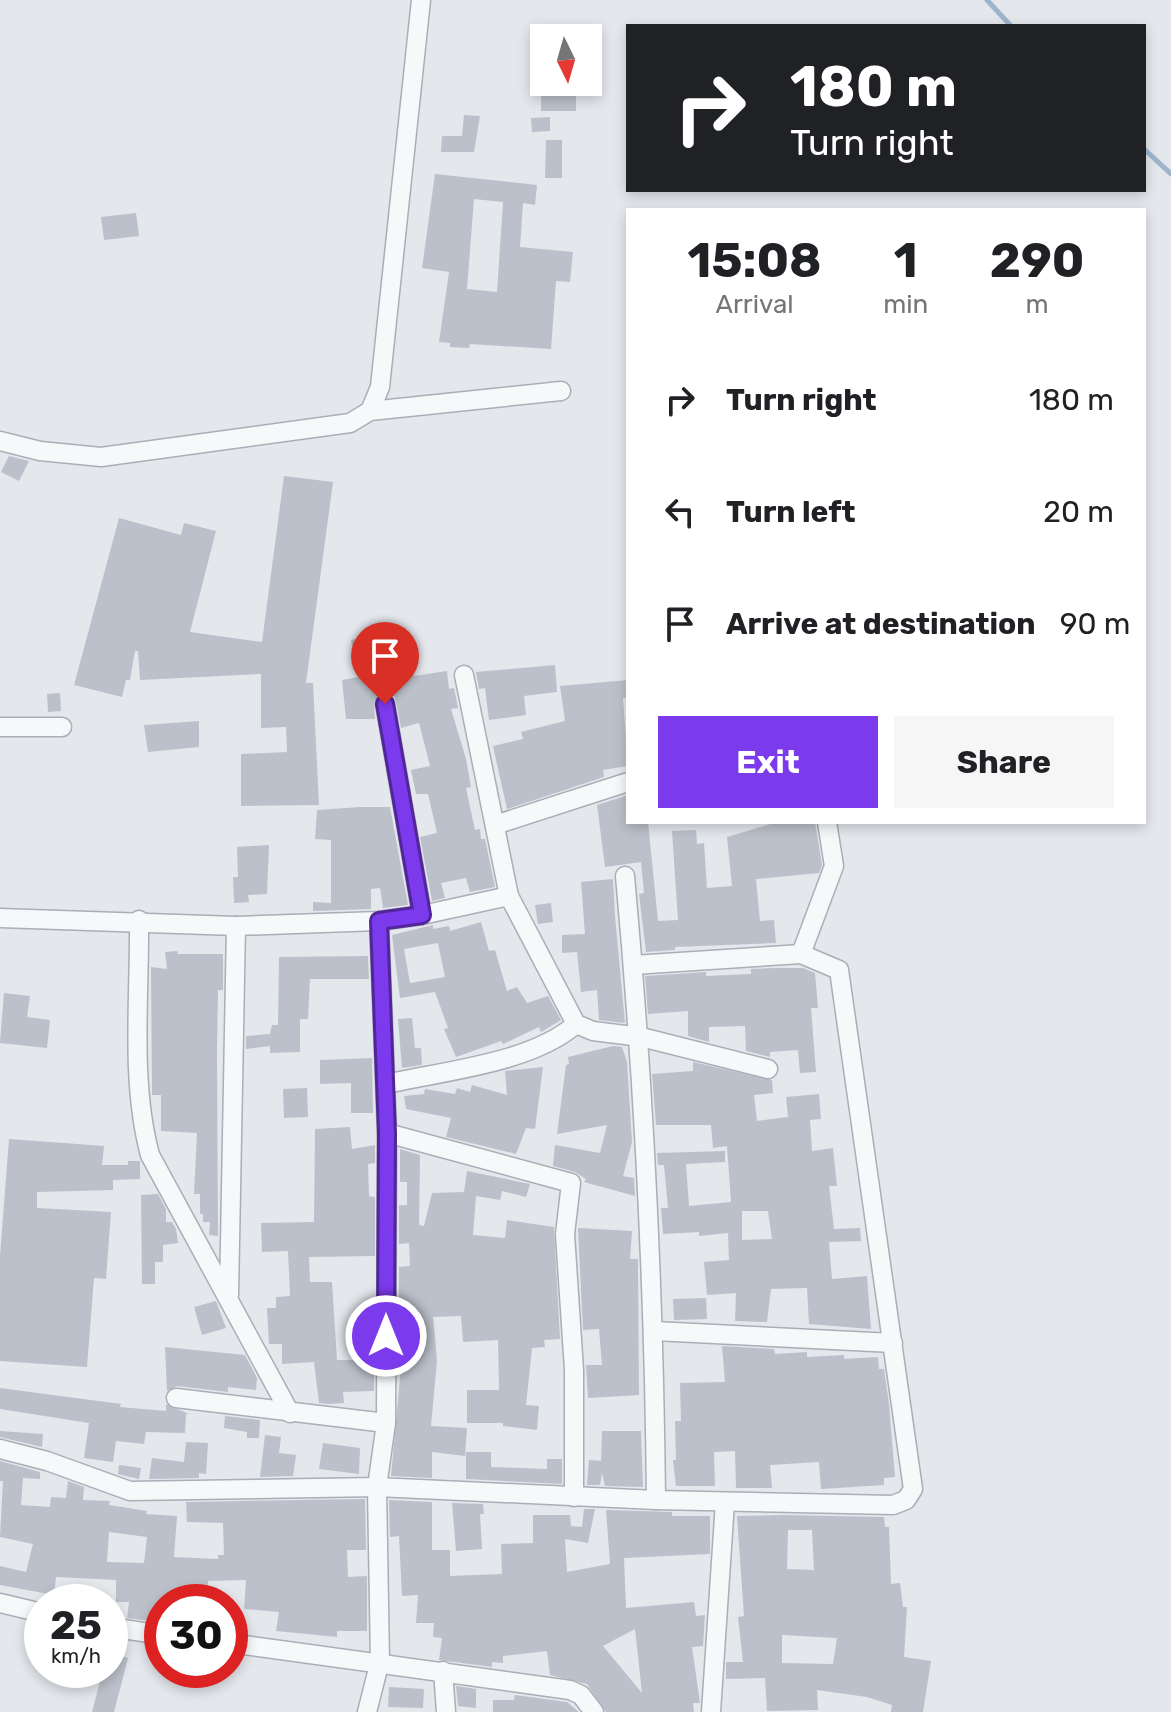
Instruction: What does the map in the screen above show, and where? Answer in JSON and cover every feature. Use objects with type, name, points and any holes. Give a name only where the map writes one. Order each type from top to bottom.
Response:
[{"type":"street","points":[[370,411],[380,387],[421,0]]},
{"type":"street","points":[[0,441],[40,451],[101,457],[350,423],[370,411],[561,391]]},
{"type":"street","points":[[464,675],[509,896],[576,1024],[593,1031],[641,1037],[768,1069]]},
{"type":"street","points":[[385,704],[422,915]]},
{"type":"street","points":[[0,727],[62,727]]},
{"type":"street","points":[[495,825],[626,783]]},
{"type":"street","points":[[801,954],[834,866],[827,824]]},
{"type":"street","points":[[625,876],[641,1037],[654,1331],[656,1500]]},
{"type":"street","points":[[0,918],[139,920],[236,926],[379,921],[509,896]]},
{"type":"street","points":[[139,920],[143,1129],[150,1155],[290,1413]]},
{"type":"street","points":[[367,1712],[380,1661],[377,1487],[386,1423],[387,1133],[379,921]]},
{"type":"street","points":[[229,1299],[236,926]]},
{"type":"street","points":[[0,1449],[47,1461],[130,1491],[377,1487],[725,1502],[893,1505],[906,1500],[913,1489],[839,970],[801,954],[633,965]]},
{"type":"street","points":[[386,1084],[518,1054],[560,1038],[576,1024]]},
{"type":"street","points":[[387,1133],[571,1183],[565,1234],[574,1370],[574,1497]]},
{"type":"street","points":[[654,1331],[893,1343]]},
{"type":"street","points":[[176,1398],[386,1423]]},
{"type":"street","points":[[711,1712],[725,1502]]},
{"type":"street","points":[[0,1603],[24,1609]]},
{"type":"street","points":[[248,1645],[380,1661],[570,1690],[581,1695],[594,1712]]},
{"type":"street","points":[[443,1671],[446,1712]]},
{"type":"building","points":[[541,96],[576,96],[576,111],[541,111]]},
{"type":"building","points":[[464,115],[480,116],[474,152],[441,152],[442,136],[462,136]]},
{"type":"building","points":[[550,117],[550,131],[532,132],[531,118]]},
{"type":"building","points":[[546,140],[562,140],[562,178],[545,178]]},
{"type":"building","points":[[435,174],[537,185],[535,205],[523,203],[520,247],[573,252],[570,282],[556,281],[551,349],[470,344],[469,348],[450,347],[450,343],[439,342],[449,272],[422,268]],"holes":[[[474,199],[503,202],[497,292],[467,289]]]},
{"type":"building","points":[[136,213],[139,236],[104,240],[101,217]]},
{"type":"building","points":[[9,456],[29,461],[19,481],[1,472]]},
{"type":"building","points":[[284,476],[333,482],[306,683],[313,683],[319,805],[241,806],[241,754],[287,752],[286,727],[261,728],[261,674],[140,680],[138,651],[135,651],[130,680],[126,680],[122,697],[74,685],[119,518],[181,535],[184,523],[216,531],[190,632],[262,642]]},
{"type":"building","points":[[391,632],[400,678],[447,671],[449,689],[454,688],[458,708],[451,709],[466,759],[471,787],[466,788],[475,830],[480,829],[481,839],[485,839],[495,887],[470,892],[466,878],[441,883],[445,898],[432,901],[420,837],[437,833],[428,794],[416,794],[411,770],[430,766],[419,723],[401,728],[395,697],[384,692],[374,701],[375,719],[346,719],[342,680],[358,677],[351,640]]},
{"type":"building","points":[[555,665],[557,692],[524,696],[526,715],[489,720],[485,688],[479,689],[476,672]]},
{"type":"building","points":[[626,680],[626,698],[623,698],[626,766],[603,770],[604,777],[507,809],[493,746],[523,739],[521,732],[565,721],[560,686]]},
{"type":"building","points":[[60,693],[61,711],[48,712],[47,694]]},
{"type":"building","points":[[199,721],[199,747],[148,752],[144,725]]},
{"type":"building","points":[[626,796],[626,824],[648,824],[658,921],[678,920],[672,831],[696,830],[697,844],[704,843],[707,888],[732,886],[727,837],[770,824],[815,824],[822,865],[819,873],[756,879],[760,921],[774,920],[776,943],[675,947],[675,950],[646,952],[639,894],[644,893],[641,862],[605,867],[597,805]]},
{"type":"building","points":[[390,807],[408,905],[383,908],[380,888],[371,889],[371,909],[313,911],[313,902],[331,903],[331,840],[315,839],[317,810]]},
{"type":"building","points":[[269,845],[267,894],[248,895],[249,902],[234,903],[233,877],[238,877],[237,847]]},
{"type":"building","points":[[613,879],[625,1023],[599,1020],[597,990],[581,992],[577,952],[562,953],[562,935],[585,934],[581,882]]},
{"type":"building","points":[[551,903],[553,922],[538,924],[535,905]]},
{"type":"building","points":[[481,922],[489,951],[495,950],[507,991],[517,987],[527,1003],[548,996],[561,1020],[541,1032],[539,1027],[503,1044],[501,1041],[456,1057],[444,1029],[448,1028],[435,992],[400,998],[392,935],[433,925],[433,929],[449,926],[450,931]],"holes":[[[438,943],[445,977],[410,983],[404,949]]]},
{"type":"building","points":[[177,951],[178,954],[223,954],[223,990],[218,990],[218,1236],[209,1235],[210,1222],[203,1222],[203,1214],[200,1214],[200,1194],[194,1194],[197,1133],[161,1131],[161,1095],[152,1095],[151,967],[167,969],[165,952]]},
{"type":"building","points":[[368,956],[369,979],[310,979],[308,1019],[300,1019],[300,1052],[270,1053],[270,1046],[246,1049],[246,1036],[270,1034],[272,1025],[278,1025],[279,957]]},
{"type":"building","points":[[803,968],[815,973],[818,1008],[811,1008],[816,1072],[800,1073],[798,1050],[770,1052],[770,1057],[746,1051],[745,1026],[709,1027],[709,1042],[688,1036],[688,1011],[648,1014],[645,976],[706,972],[706,976],[751,974],[751,969]]},
{"type":"building","points":[[4,993],[30,996],[27,1017],[50,1020],[47,1048],[0,1043]]},
{"type":"building","points":[[412,1018],[415,1048],[421,1048],[422,1065],[402,1068],[398,1019]]},
{"type":"building","points":[[613,1046],[622,1047],[627,1062],[632,1142],[623,1176],[634,1178],[635,1196],[584,1182],[586,1179],[575,1172],[553,1166],[555,1145],[600,1153],[607,1125],[557,1134],[568,1057]]},
{"type":"building","points":[[372,1058],[373,1113],[351,1113],[351,1083],[320,1084],[320,1060]]},
{"type":"building","points":[[693,1062],[772,1080],[773,1093],[754,1095],[757,1121],[788,1117],[786,1097],[819,1094],[821,1119],[810,1120],[812,1151],[833,1148],[837,1186],[829,1186],[834,1229],[860,1228],[861,1241],[829,1242],[832,1279],[867,1276],[871,1329],[809,1324],[807,1288],[771,1289],[767,1322],[735,1321],[736,1293],[707,1295],[704,1262],[729,1260],[728,1233],[699,1236],[699,1232],[663,1234],[661,1208],[668,1208],[664,1165],[658,1165],[657,1153],[725,1151],[725,1162],[686,1164],[689,1206],[731,1202],[727,1146],[713,1148],[711,1125],[656,1125],[652,1074],[693,1071]],"holes":[[[742,1211],[768,1211],[772,1239],[742,1240]]]},
{"type":"building","points":[[543,1067],[535,1129],[526,1128],[516,1154],[446,1137],[451,1118],[406,1109],[404,1096],[424,1094],[425,1089],[455,1094],[457,1088],[470,1092],[472,1085],[507,1095],[505,1071]]},
{"type":"building","points":[[307,1088],[308,1117],[284,1118],[283,1089]]},
{"type":"building","points":[[350,1127],[352,1149],[375,1145],[375,1163],[368,1164],[369,1196],[375,1197],[375,1256],[309,1257],[310,1282],[332,1282],[337,1360],[374,1360],[374,1391],[343,1392],[344,1403],[329,1404],[319,1403],[314,1362],[282,1364],[282,1344],[269,1344],[267,1308],[276,1308],[276,1297],[290,1296],[288,1251],[262,1252],[261,1223],[314,1222],[315,1129]]},
{"type":"building","points":[[9,1139],[104,1146],[102,1165],[128,1165],[128,1161],[140,1161],[140,1179],[113,1180],[113,1190],[37,1192],[37,1208],[111,1212],[106,1279],[94,1278],[87,1367],[0,1361],[0,1256]]},
{"type":"building","points":[[400,1149],[420,1155],[419,1225],[424,1226],[432,1193],[464,1192],[467,1171],[530,1184],[526,1197],[502,1191],[500,1200],[476,1196],[473,1235],[505,1238],[507,1220],[554,1227],[560,1339],[544,1340],[545,1347],[532,1348],[526,1405],[539,1406],[537,1430],[503,1426],[503,1423],[467,1423],[467,1390],[499,1390],[498,1340],[463,1342],[461,1316],[433,1317],[437,1361],[431,1426],[467,1428],[465,1456],[432,1452],[432,1478],[391,1476],[403,1346],[399,1346],[399,1267],[410,1266],[409,1243],[399,1244],[399,1205],[407,1205],[407,1182],[400,1182]]},
{"type":"building","points":[[158,1194],[166,1209],[166,1222],[172,1222],[176,1229],[178,1243],[163,1245],[163,1262],[155,1262],[155,1284],[142,1284],[141,1195]]},
{"type":"building","points":[[578,1228],[632,1231],[630,1259],[638,1259],[639,1395],[588,1398],[586,1365],[602,1365],[599,1329],[583,1330]]},
{"type":"building","points":[[706,1298],[707,1319],[674,1320],[673,1299]]},
{"type":"building","points":[[216,1301],[226,1328],[202,1335],[194,1307]]},
{"type":"building","points":[[722,1346],[774,1349],[775,1354],[807,1352],[807,1357],[878,1357],[879,1369],[884,1369],[889,1404],[895,1477],[884,1478],[884,1485],[821,1489],[819,1462],[770,1465],[772,1488],[736,1488],[735,1451],[714,1452],[715,1486],[676,1486],[673,1460],[676,1460],[675,1421],[681,1421],[680,1383],[725,1382]]},
{"type":"building","points":[[165,1347],[245,1355],[257,1378],[256,1390],[228,1387],[228,1392],[177,1386],[167,1391]]},
{"type":"building","points":[[0,1388],[121,1404],[120,1407],[166,1411],[166,1404],[189,1414],[186,1414],[185,1433],[146,1432],[144,1444],[116,1441],[113,1462],[84,1458],[89,1423],[0,1409]]},
{"type":"building","points":[[225,1416],[260,1420],[259,1438],[247,1438],[247,1432],[224,1428]]},
{"type":"building","points":[[0,1431],[43,1434],[42,1447],[0,1437]]},
{"type":"building","points":[[602,1431],[641,1431],[643,1487],[605,1486],[602,1473],[600,1485],[587,1485],[589,1460],[601,1461]]},
{"type":"building","points":[[265,1435],[281,1437],[279,1453],[296,1455],[293,1476],[260,1477]]},
{"type":"building","points":[[186,1442],[208,1443],[206,1474],[199,1473],[199,1478],[149,1479],[152,1458],[184,1462]]},
{"type":"building","points":[[323,1443],[360,1448],[359,1474],[319,1469]]},
{"type":"building","points":[[466,1452],[491,1452],[491,1467],[547,1469],[547,1459],[562,1459],[562,1484],[466,1479]]},
{"type":"building","points":[[0,1461],[40,1472],[40,1479],[23,1478],[21,1505],[50,1507],[51,1497],[66,1498],[68,1481],[84,1487],[83,1500],[110,1501],[109,1505],[147,1511],[146,1514],[177,1516],[174,1557],[218,1559],[218,1555],[224,1555],[223,1523],[187,1522],[186,1502],[365,1499],[366,1550],[347,1550],[348,1577],[367,1576],[367,1631],[337,1631],[337,1637],[276,1631],[279,1612],[248,1609],[246,1580],[208,1581],[208,1584],[144,1584],[144,1620],[128,1618],[128,1584],[116,1584],[116,1580],[56,1577],[55,1584],[24,1584],[24,1589],[0,1585],[0,1566],[26,1572],[33,1544],[0,1537],[3,1481],[0,1481]],"holes":[[[109,1532],[147,1537],[144,1563],[107,1562]]]},
{"type":"building","points":[[119,1465],[141,1468],[139,1479],[118,1474]]},
{"type":"building","points":[[389,1500],[432,1502],[432,1550],[450,1550],[450,1576],[502,1574],[501,1544],[533,1543],[533,1515],[570,1515],[571,1526],[582,1527],[584,1509],[595,1509],[588,1543],[565,1539],[567,1572],[610,1564],[606,1510],[710,1516],[710,1554],[624,1558],[626,1608],[694,1602],[696,1616],[705,1615],[703,1646],[692,1647],[700,1703],[693,1703],[694,1712],[606,1712],[587,1684],[550,1675],[547,1651],[503,1656],[503,1663],[492,1662],[492,1667],[439,1660],[442,1638],[433,1637],[434,1623],[416,1623],[418,1595],[402,1596],[399,1536],[390,1537]],"holes":[[[635,1629],[642,1693],[603,1646]]]},
{"type":"building","points":[[452,1503],[483,1504],[484,1514],[480,1514],[482,1549],[456,1551]]},
{"type":"building","points":[[737,1516],[884,1517],[885,1527],[889,1527],[891,1584],[900,1583],[903,1607],[907,1607],[904,1657],[931,1661],[923,1712],[891,1712],[892,1705],[867,1697],[817,1690],[818,1710],[767,1711],[765,1678],[726,1679],[726,1662],[743,1662],[738,1617],[744,1616]],"holes":[[[788,1530],[812,1530],[814,1570],[787,1569]],[[782,1635],[837,1638],[833,1664],[782,1663]]]},
{"type":"building","points":[[456,1686],[476,1689],[476,1708],[458,1706]]},
{"type":"building","points":[[389,1687],[424,1689],[423,1708],[388,1707]]},
{"type":"building","points":[[98,1688],[120,1688],[114,1712],[92,1712]]},
{"type":"building","points":[[515,1695],[567,1702],[579,1712],[493,1712],[493,1700],[514,1700]]},
{"type":"waterway","points":[[987,0],[1009,24]]},
{"type":"waterway","points":[[1146,151],[1171,174]]},
{"type":"route","points":[[385,704],[422,915],[379,921],[387,1133],[386,1336]]}]
